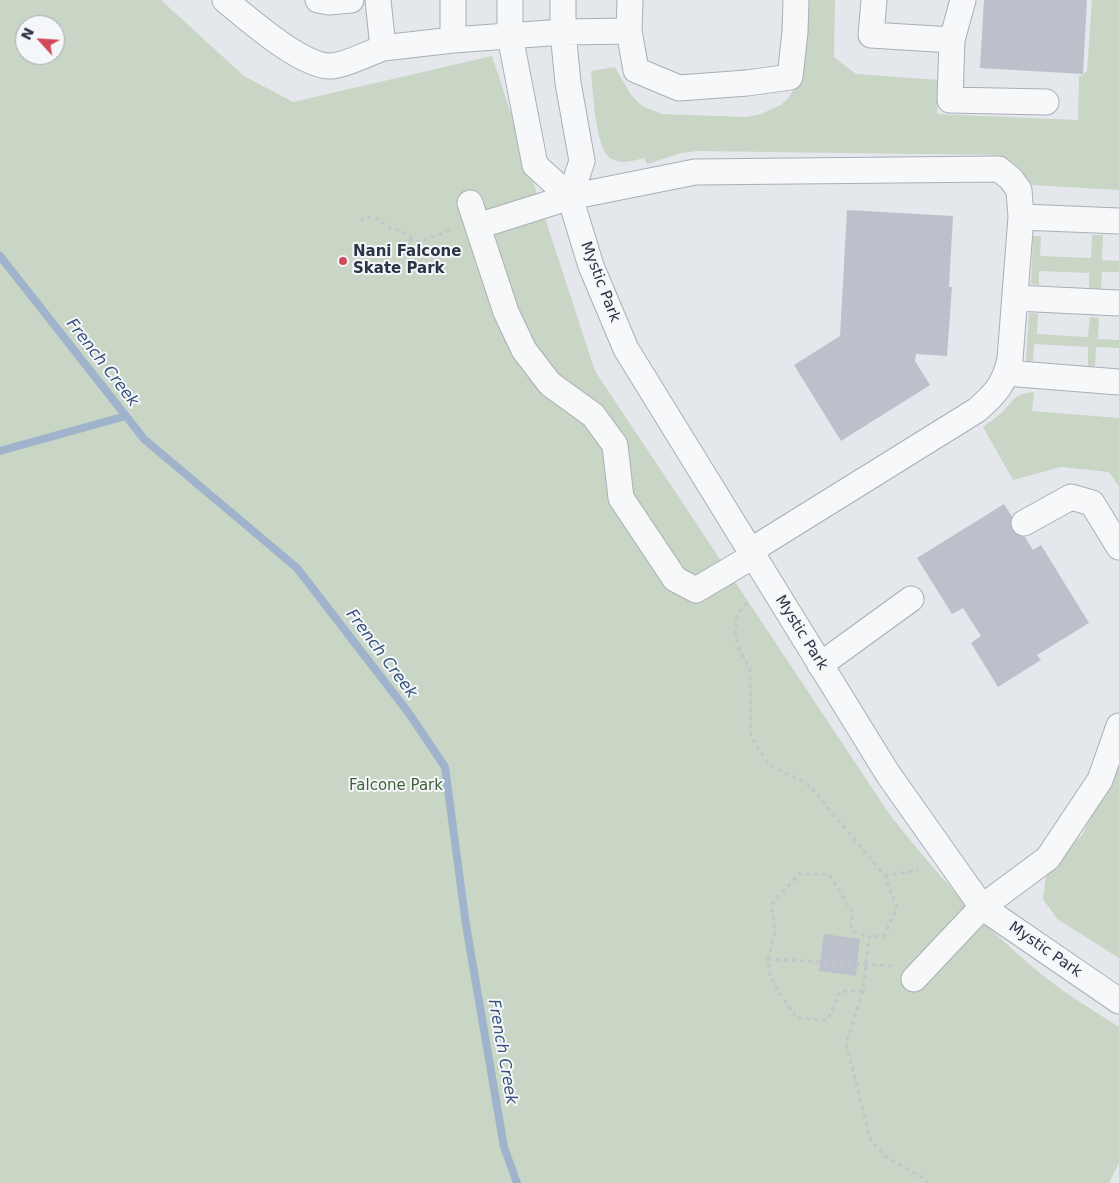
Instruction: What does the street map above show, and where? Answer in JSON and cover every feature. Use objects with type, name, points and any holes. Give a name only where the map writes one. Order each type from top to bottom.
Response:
[{"type":"street","points":[[225,0],[282,44],[308,60],[331,66],[383,48],[453,40],[563,32],[629,31]]},
{"type":"street","points":[[318,0],[329,2],[351,0]]},
{"type":"street","points":[[378,0],[383,48]]},
{"type":"street","points":[[453,0],[453,40]]},
{"type":"street","name":"Mystic Park","points":[[510,0],[510,36],[535,165],[570,198],[591,266],[626,349],[888,774],[982,907],[1119,1000]]},
{"type":"street","points":[[563,0],[563,32],[568,83],[582,161],[570,198]]},
{"type":"street","points":[[630,0],[629,31],[636,70],[679,88],[747,83],[790,77],[796,0]]},
{"type":"street","points":[[874,0],[871,35],[952,40]]},
{"type":"street","points":[[964,0],[952,40],[950,100],[1046,102]]},
{"type":"street","points":[[998,169],[1011,179],[1019,190],[1021,217],[1015,298],[1006,373],[998,392],[977,410],[696,590],[675,579],[621,498],[615,445],[593,415],[550,384],[524,350],[506,312],[475,217],[570,198],[695,172],[998,169]]},
{"type":"street","points":[[1021,217],[1119,221]]},
{"type":"street","points":[[1015,298],[1119,303]]},
{"type":"street","points":[[1006,373],[1119,382]]},
{"type":"street","points":[[1024,522],[1071,497],[1092,503],[1119,547]]},
{"type":"street","points":[[820,665],[911,599]]},
{"type":"street","points":[[914,979],[982,907],[1048,858],[1100,780],[1119,726]]},
{"type":"path","points":[[361,221],[364,217],[376,217],[391,229],[400,230],[418,242],[475,217]]},
{"type":"path","points":[[400,256],[412,238]]},
{"type":"path","points":[[747,603],[737,616],[735,632],[738,647],[750,669],[751,737],[769,765],[808,784],[884,876],[897,908],[884,936],[869,936],[851,930],[852,911],[829,874],[799,874],[772,904],[775,932],[768,959],[770,976],[797,1018],[828,1020],[840,991],[863,990]]},
{"type":"path","points":[[884,876],[918,870]]},
{"type":"path","points":[[869,936],[863,990],[846,1043],[871,1141],[886,1157],[925,1179],[927,1183]]},
{"type":"path","points":[[768,959],[893,966],[914,979]]},
{"type":"green space","name":"Falcone Park","points":[[0,0],[161,0],[244,76],[293,102],[492,56],[595,371],[890,815],[929,863],[971,910],[994,932],[1040,973],[1065,992],[1119,1027],[1119,1163],[1109,1183],[0,1183]]},
{"type":"green space","points":[[803,0],[835,0],[834,57],[856,74],[940,80],[937,114],[1078,120],[1079,77],[1087,71],[1092,0],[1119,0],[1119,190],[1032,185],[1017,166],[1008,159],[996,155],[697,151],[681,153],[647,164],[644,158],[627,162],[614,160],[605,152],[598,131],[591,71],[615,67],[631,95],[642,106],[662,114],[746,117],[761,114],[781,105],[789,97],[798,82]]},
{"type":"green space","points":[[1092,235],[1103,235],[1102,260],[1119,261],[1119,272],[1102,272],[1101,290],[1089,289],[1089,273],[1039,271],[1039,285],[1031,284],[1033,236],[1041,236],[1040,256],[1091,258]]},
{"type":"green space","points":[[1029,313],[1038,314],[1037,334],[1088,337],[1090,317],[1099,318],[1098,339],[1119,340],[1119,348],[1096,347],[1095,366],[1088,366],[1088,347],[1034,344],[1033,363],[1026,362]]},
{"type":"green space","points":[[1034,392],[1032,411],[1119,418],[1119,487],[1109,472],[1061,467],[1013,480],[983,427],[1000,414],[1015,398],[1022,394]]},
{"type":"green space","points":[[1119,755],[1119,958],[1057,919],[1043,899],[1047,870],[1082,835]]},
{"type":"building","points":[[984,0],[1087,0],[1083,74],[980,68]]},
{"type":"building","points":[[847,210],[953,216],[949,287],[952,287],[947,356],[916,354],[915,361],[930,385],[841,441],[794,365],[840,336]]},
{"type":"building","points":[[1004,504],[1033,550],[1041,545],[1089,623],[1037,655],[1041,660],[998,687],[971,643],[981,636],[963,608],[952,614],[917,558]]},
{"type":"building","points":[[824,934],[860,939],[856,976],[819,971]]},
{"type":"waterway","name":"French Creek","points":[[0,256],[144,439],[297,568],[408,712],[445,767],[466,925],[504,1147],[517,1183]]},
{"type":"waterway","points":[[0,451],[126,416]]},
{"type":"place","name":"Nani Falcone Skate Park","points":[[343,261]]}]
